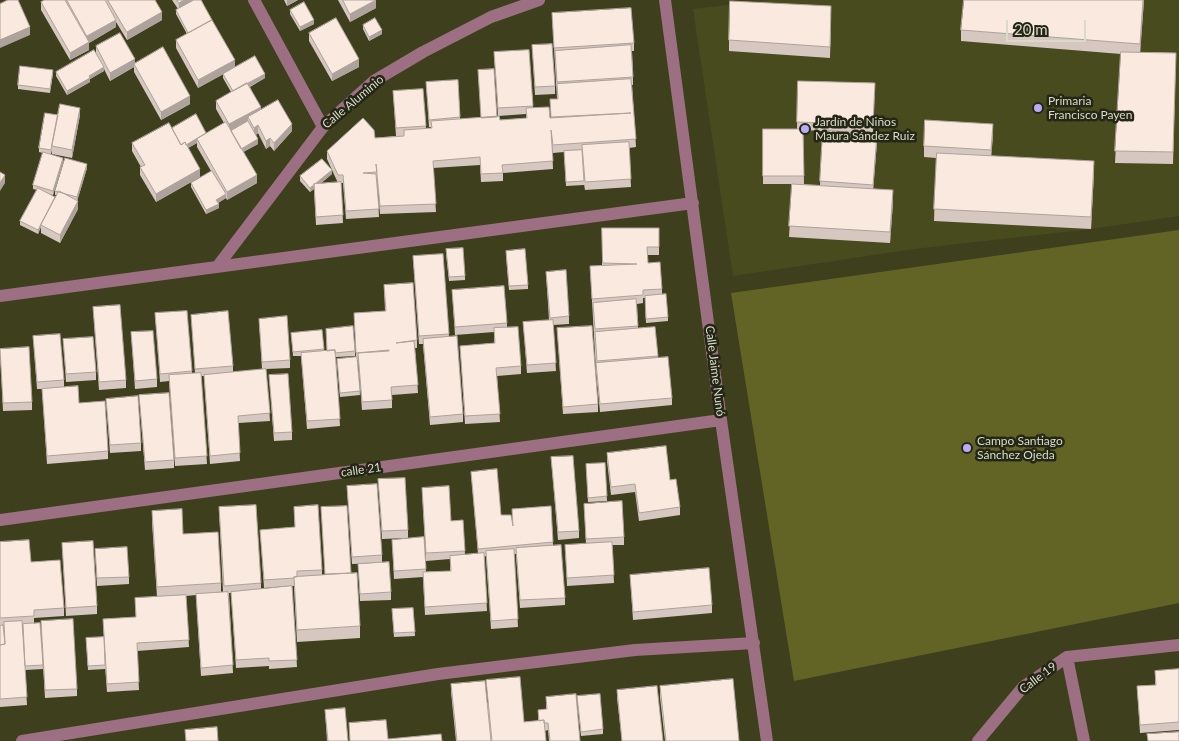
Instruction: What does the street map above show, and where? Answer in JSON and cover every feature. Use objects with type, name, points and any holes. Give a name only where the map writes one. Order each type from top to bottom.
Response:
[{"type":"street","points":[[254,0],[323,126]]},
{"type":"street","name":"Calle Aluminio","points":[[217,267],[323,126],[374,82],[423,52],[491,17],[539,0]]},
{"type":"street","name":"Calle Jaime Nunó","points":[[665,0],[767,741]]},
{"type":"street","points":[[0,296],[693,203]]},
{"type":"street","name":"calle 21","points":[[0,520],[722,420]]},
{"type":"street","points":[[22,741],[438,674],[635,650],[754,643]]},
{"type":"street","name":"Calle 19","points":[[978,741],[1023,687],[1067,657],[1179,645]]},
{"type":"street","points":[[1067,657],[1084,741]]},
{"type":"shaded area","points":[[768,0],[1179,0],[1179,216],[1091,229],[914,249],[733,276],[693,9]]},
{"type":"shaded area","name":"Campo Santiago Sánchez Ojeda","points":[[1179,230],[1179,603],[794,681],[731,293]]},
{"type":"building","points":[[8,0],[18,0],[30,27],[0,40],[0,4]]},
{"type":"building","points":[[45,0],[65,0],[89,42],[70,53],[41,2]]},
{"type":"building","points":[[67,0],[105,0],[116,20],[87,36]]},
{"type":"building","points":[[108,0],[155,0],[162,12],[127,32]]},
{"type":"building","points":[[194,0],[201,0],[212,20],[188,33],[176,10]]},
{"type":"building","points":[[343,0],[376,0],[350,14]]},
{"type":"building","points":[[964,0],[1143,0],[1140,44],[961,30]]},
{"type":"building","points":[[730,1],[831,6],[830,47],[729,40]]},
{"type":"building","points":[[304,2],[314,20],[300,27],[290,10]]},
{"type":"building","points":[[631,8],[634,43],[554,48],[552,13]]},
{"type":"building","points":[[336,18],[359,59],[332,74],[309,33]]},
{"type":"building","points":[[375,18],[382,30],[369,37],[363,25]]},
{"type":"building","points":[[212,20],[235,60],[198,80],[176,40]]},
{"type":"building","points":[[120,33],[135,59],[110,73],[96,46]]},
{"type":"building","points":[[552,44],[555,86],[535,87],[532,45]]},
{"type":"building","points":[[631,45],[633,77],[557,82],[555,51]]},
{"type":"building","points":[[163,47],[190,96],[161,112],[134,64]]},
{"type":"building","points":[[94,50],[104,67],[89,76],[90,78],[67,91],[56,72]]},
{"type":"building","points":[[529,50],[533,106],[498,108],[494,52]]},
{"type":"building","points":[[1121,52],[1176,53],[1173,152],[1115,151]]},
{"type":"building","points":[[255,56],[265,74],[233,91],[223,74]]},
{"type":"building","points":[[20,66],[53,70],[50,89],[18,85]]},
{"type":"building","points":[[494,69],[497,117],[481,118],[478,70]]},
{"type":"building","points":[[631,79],[636,139],[553,145],[551,130],[553,161],[502,165],[503,173],[481,174],[480,157],[433,161],[436,204],[380,206],[377,172],[363,173],[376,174],[379,209],[346,211],[343,175],[338,175],[327,151],[363,118],[374,130],[375,138],[404,136],[404,130],[432,128],[431,121],[499,116],[500,120],[527,118],[526,108],[549,107],[550,118],[631,113],[551,117],[550,99],[558,99],[557,84]]},
{"type":"building","points":[[458,80],[460,117],[429,120],[426,82]]},
{"type":"building","points":[[798,81],[875,83],[873,125],[797,122]]},
{"type":"building","points":[[247,83],[261,107],[229,124],[216,101]]},
{"type":"building","points":[[423,89],[426,126],[396,128],[393,91]]},
{"type":"building","points":[[278,100],[292,124],[274,143],[270,138],[266,141],[258,125],[254,128],[248,117]]},
{"type":"building","points":[[60,104],[80,108],[72,150],[52,146]]},
{"type":"building","points":[[45,113],[58,115],[51,150],[39,148]]},
{"type":"building","points":[[196,114],[206,133],[186,145],[185,142],[181,145],[172,128]]},
{"type":"building","points":[[925,120],[993,124],[991,150],[924,146]]},
{"type":"building","points":[[248,121],[258,139],[241,149],[231,131]]},
{"type":"building","points":[[226,122],[257,175],[227,192],[197,139]]},
{"type":"building","points":[[169,123],[181,145],[185,142],[200,169],[156,194],[140,167],[145,165],[132,143]]},
{"type":"building","points":[[763,129],[803,129],[804,176],[763,176]]},
{"type":"building","points":[[823,130],[877,134],[873,185],[820,181]]},
{"type":"building","points":[[629,142],[631,179],[585,182],[582,145]]},
{"type":"building","points":[[582,150],[584,181],[566,182],[564,151]]},
{"type":"building","points":[[43,152],[63,158],[53,191],[33,185]]},
{"type":"building","points":[[937,153],[1094,161],[1091,217],[934,209]]},
{"type":"building","points":[[65,158],[87,164],[77,197],[55,191]]},
{"type":"building","points":[[322,159],[332,170],[310,188],[300,176]]},
{"type":"building","points":[[212,171],[226,194],[216,200],[219,204],[206,210],[191,183]]},
{"type":"building","points":[[0,172],[5,175],[0,183]]},
{"type":"building","points":[[341,182],[343,215],[316,217],[314,184]]},
{"type":"building","points":[[792,184],[893,190],[890,232],[789,226]]},
{"type":"building","points":[[38,188],[55,197],[38,230],[20,221]]},
{"type":"building","points":[[59,191],[78,201],[60,235],[41,225]]},
{"type":"building","points":[[602,228],[659,228],[659,247],[647,247],[648,263],[660,262],[662,289],[643,290],[643,295],[592,299],[590,266],[637,264],[603,263]]},
{"type":"building","points":[[463,248],[465,276],[449,277],[446,249]]},
{"type":"building","points":[[525,249],[528,285],[509,286],[506,251]]},
{"type":"building","points":[[443,254],[449,334],[419,336],[413,256]]},
{"type":"building","points":[[566,270],[569,316],[550,318],[546,272]]},
{"type":"building","points":[[413,283],[417,340],[396,343],[414,341],[418,385],[391,387],[392,400],[362,402],[358,353],[389,350],[356,353],[354,313],[386,311],[384,285]]},
{"type":"building","points":[[504,286],[507,323],[455,327],[452,290]]},
{"type":"building","points":[[666,294],[668,317],[646,319],[645,296]]},
{"type":"building","points":[[636,299],[638,326],[595,329],[593,303]]},
{"type":"building","points":[[120,305],[126,380],[99,382],[93,307]]},
{"type":"building","points":[[187,311],[192,371],[160,374],[155,313]]},
{"type":"building","points":[[228,311],[233,366],[195,369],[191,315]]},
{"type":"building","points":[[287,316],[290,360],[262,362],[259,319]]},
{"type":"building","points":[[553,320],[556,363],[527,365],[523,322]]},
{"type":"building","points":[[353,326],[355,351],[335,353],[335,350],[327,351],[326,329]]},
{"type":"building","points":[[592,326],[598,404],[563,407],[557,328]]},
{"type":"building","points":[[518,327],[521,366],[496,368],[500,414],[465,416],[460,346],[495,343],[494,328]]},
{"type":"building","points":[[655,327],[658,356],[597,361],[595,332]]},
{"type":"building","points":[[322,330],[324,349],[293,352],[291,333]]},
{"type":"building","points":[[153,331],[157,379],[135,381],[131,332]]},
{"type":"building","points":[[60,334],[64,380],[37,382],[33,336]]},
{"type":"building","points":[[457,336],[463,414],[430,417],[423,339]]},
{"type":"building","points":[[93,337],[96,372],[66,374],[63,339]]},
{"type":"building","points":[[29,347],[32,402],[3,403],[0,349]]},
{"type":"building","points":[[335,350],[340,419],[307,421],[301,353]]},
{"type":"building","points":[[357,357],[360,391],[340,393],[337,359]]},
{"type":"building","points":[[668,357],[672,398],[600,404],[596,363]]},
{"type":"building","points":[[266,369],[270,413],[238,416],[240,453],[210,456],[204,375]]},
{"type":"building","points":[[201,373],[207,456],[175,458],[169,375]]},
{"type":"building","points":[[288,374],[292,432],[274,433],[269,375]]},
{"type":"building","points":[[78,386],[79,403],[105,401],[108,451],[47,456],[42,389]]},
{"type":"building","points":[[169,393],[174,460],[145,462],[139,395]]},
{"type":"building","points":[[138,396],[141,443],[110,445],[106,399]]},
{"type":"building","points":[[666,446],[670,480],[676,479],[680,507],[639,513],[635,484],[611,487],[607,453]]},
{"type":"building","points":[[573,456],[579,531],[558,532],[551,457]]},
{"type":"building","points":[[605,463],[607,496],[588,498],[586,464]]},
{"type":"building","points":[[497,469],[501,515],[511,515],[513,526],[512,509],[551,506],[553,542],[478,549],[471,472]]},
{"type":"building","points":[[405,478],[408,530],[382,531],[378,479]]},
{"type":"building","points":[[377,484],[382,555],[352,557],[347,486]]},
{"type":"building","points":[[449,486],[451,521],[463,520],[465,551],[426,553],[422,488]]},
{"type":"building","points":[[622,501],[624,537],[586,539],[584,504]]},
{"type":"building","points":[[256,505],[261,583],[224,586],[219,507]]},
{"type":"building","points":[[318,505],[322,570],[297,571],[297,577],[294,578],[264,580],[260,530],[295,527],[294,507]]},
{"type":"building","points":[[347,506],[351,573],[325,574],[321,507]]},
{"type":"building","points":[[182,509],[183,534],[218,532],[221,583],[157,587],[152,511]]},
{"type":"building","points":[[424,537],[426,569],[394,571],[392,540]]},
{"type":"building","points":[[29,540],[31,562],[60,560],[64,608],[34,610],[34,616],[0,618],[0,542]]},
{"type":"building","points":[[93,541],[97,606],[66,608],[62,543]]},
{"type":"building","points":[[612,542],[614,575],[567,578],[565,545]]},
{"type":"building","points":[[561,545],[565,598],[520,600],[516,548]]},
{"type":"building","points":[[127,547],[129,577],[97,578],[95,549]]},
{"type":"building","points":[[514,549],[518,619],[491,621],[486,551]]},
{"type":"building","points":[[484,553],[487,603],[425,607],[423,572],[451,571],[450,556]]},
{"type":"building","points":[[389,562],[391,592],[360,594],[358,564]]},
{"type":"building","points":[[709,568],[712,605],[633,612],[630,575]]},
{"type":"building","points":[[357,573],[360,626],[297,630],[294,577]]},
{"type":"building","points":[[292,586],[297,660],[269,661],[269,658],[236,660],[231,592]]},
{"type":"building","points":[[228,592],[233,665],[201,668],[196,594]]},
{"type":"building","points":[[186,595],[189,640],[137,643],[139,682],[107,684],[103,619],[136,617],[135,598]]},
{"type":"building","points":[[413,608],[415,632],[394,633],[392,609]]},
{"type":"building","points":[[73,619],[77,689],[45,690],[41,621]]},
{"type":"building","points":[[22,621],[27,697],[0,699],[0,645],[5,644],[4,622]]},
{"type":"building","points":[[40,623],[43,665],[25,666],[23,624]]},
{"type":"building","points":[[3,625],[5,644],[0,645],[0,626]]},
{"type":"building","points":[[104,637],[105,665],[88,666],[86,638]]},
{"type":"building","points":[[1179,669],[1179,722],[1140,725],[1137,686],[1156,685],[1155,671]]},
{"type":"building","points":[[520,677],[524,722],[544,720],[546,741],[492,741],[486,680]]},
{"type":"building","points":[[733,679],[739,741],[666,741],[660,686]]},
{"type":"building","points":[[485,681],[491,741],[457,741],[451,684]]},
{"type":"building","points":[[657,686],[663,741],[622,741],[617,690]]},
{"type":"building","points":[[576,694],[580,741],[550,741],[548,723],[544,723],[544,720],[539,721],[538,710],[547,709],[546,697]]},
{"type":"building","points":[[600,694],[603,729],[581,732],[577,696]]},
{"type":"building","points":[[345,708],[348,741],[328,741],[325,710]]},
{"type":"building","points":[[386,720],[388,739],[441,734],[442,741],[350,741],[349,723]]},
{"type":"building","points":[[217,727],[218,741],[186,741],[185,730]]},
{"type":"building","points":[[1179,732],[1179,741],[1148,741],[1147,734]]},
{"type":"place","name":"Primaria Francisco Payen","points":[[1038,108]]},
{"type":"place","name":"Jardín de Niños Maura Sández Ruiz","points":[[805,129]]},
{"type":"place","name":"Campo Santiago Sánchez Ojeda","points":[[967,448]]}]
